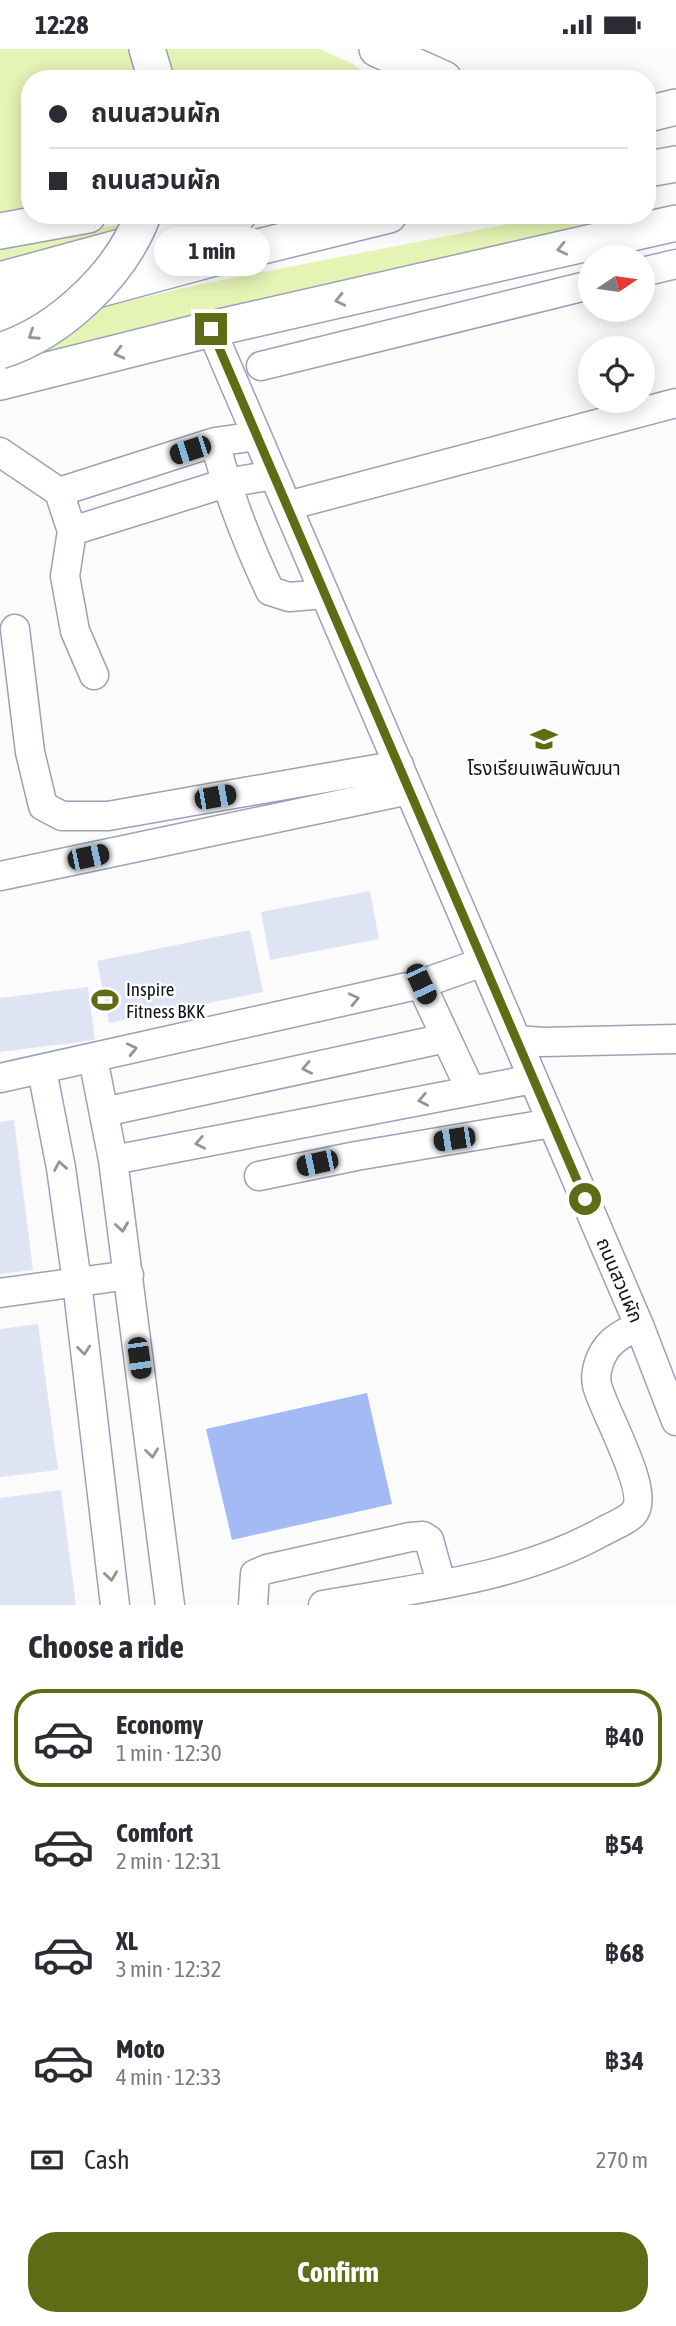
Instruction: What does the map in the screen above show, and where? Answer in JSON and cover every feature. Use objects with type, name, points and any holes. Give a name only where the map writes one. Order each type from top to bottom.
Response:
[{"type":"main road","points":[[147,49],[153,70]]},
{"type":"main road","points":[[377,49],[424,70]]},
{"type":"main road","points":[[656,112],[676,107]]},
{"type":"main road","points":[[656,168],[676,164]]},
{"type":"main road","points":[[0,382],[211,329],[676,223]]},
{"type":"main road","points":[[0,231],[38,224]]},
{"type":"main road","points":[[0,351],[17,346],[70,312],[94,292],[119,258],[138,224]]},
{"type":"main road","points":[[0,280],[206,224]]},
{"type":"main road","points":[[0,316],[235,252],[352,224]]},
{"type":"street","points":[[655,269],[676,264]]},
{"type":"street","points":[[261,366],[578,288]]},
{"type":"street","name":"ถนนสวนผัก","points":[[211,329],[639,1325],[676,1422]]},
{"type":"street","points":[[287,506],[676,403]]},
{"type":"street","points":[[59,492],[215,442],[257,436]]},
{"type":"street","points":[[215,442],[245,536],[270,591],[289,597],[325,594]]},
{"type":"street","points":[[0,452],[59,492],[72,531],[65,576],[75,631],[94,675]]},
{"type":"street","points":[[72,531],[226,483],[274,475]]},
{"type":"street","points":[[15,629],[30,752],[43,806],[62,816],[108,815],[404,777]]},
{"type":"street","points":[[0,876],[404,777]]},
{"type":"street","points":[[0,1079],[421,984],[483,962]]},
{"type":"street","points":[[421,984],[471,1091]]},
{"type":"street","points":[[104,1112],[446,1038]]},
{"type":"street","points":[[517,1040],[543,1042],[676,1039]]},
{"type":"street","points":[[93,1058],[113,1160],[170,1605]]},
{"type":"street","points":[[42,1070],[61,1168],[77,1282],[115,1605]]},
{"type":"street","points":[[113,1160],[533,1079]]},
{"type":"street","points":[[259,1176],[356,1156],[552,1123]]},
{"type":"street","points":[[0,1293],[128,1275]]},
{"type":"street","points":[[323,1605],[504,1571],[573,1548],[633,1514],[639,1503],[638,1491],[597,1384],[597,1368],[612,1342],[639,1325]]},
{"type":"street","points":[[253,1605],[256,1574],[267,1569],[410,1537],[423,1536],[429,1540],[441,1583]]},
{"type":"green space","points":[[0,49],[320,49],[361,70],[21,70],[21,210],[0,212]]},
{"type":"green space","points":[[123,224],[136,265],[0,301],[0,244]]},
{"type":"green space","points":[[509,224],[604,224],[0,370],[41,321],[197,285]]},
{"type":"water","points":[[367,1393],[392,1504],[232,1540],[206,1429]]},
{"type":"building","points":[[370,891],[379,939],[270,960],[261,912]]},
{"type":"building","points":[[250,930],[263,992],[109,1023],[97,961]]},
{"type":"building","points":[[88,987],[95,1040],[0,1052],[0,998]]},
{"type":"building","points":[[14,1120],[33,1270],[0,1274],[0,1122]]},
{"type":"building","points":[[38,1324],[58,1470],[0,1477],[0,1329]]},
{"type":"building","points":[[61,1490],[76,1605],[0,1605],[0,1498]]},
{"type":"place","name":"โรงเรียนเพลินพัฒนา","points":[[544,739]]},
{"type":"place","name":"Inspire Fitness BKK","points":[[105,1000]]},
{"type":"route","points":[[211,329],[585,1199]]}]
